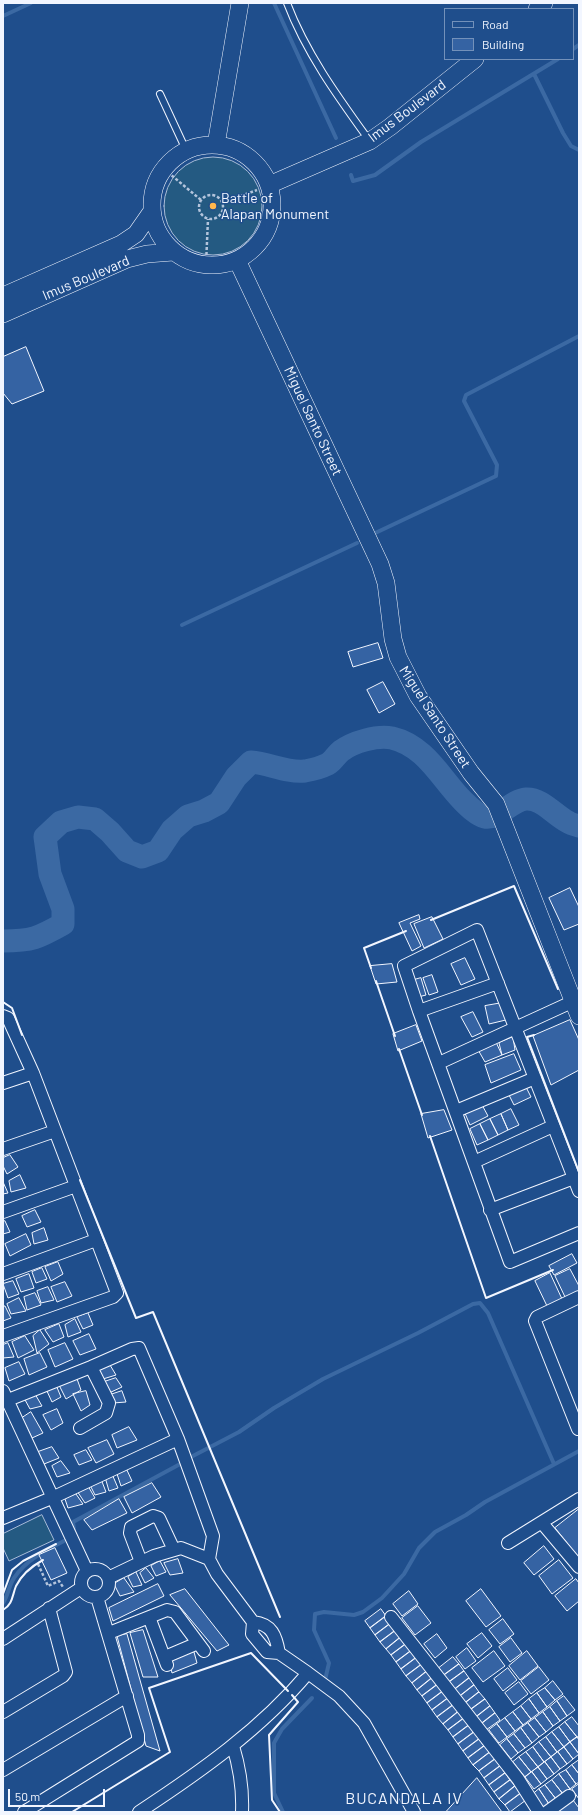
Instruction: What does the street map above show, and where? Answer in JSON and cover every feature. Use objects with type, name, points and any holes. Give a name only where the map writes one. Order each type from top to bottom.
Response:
[{"type":"main road","points":[[216,145],[240,3]]},
{"type":"main road","name":"Imus Boulevard","points":[[269,185],[370,141],[390,127],[474,60]]},
{"type":"main road","points":[[216,145],[234,149],[245,155],[263,174],[269,185],[272,198],[272,211],[270,224],[264,236],[256,247],[246,256],[220,265],[206,265],[194,263],[172,252],[163,240],[156,226],[152,211],[153,191],[164,169],[172,159],[186,150],[197,146],[216,145]]},
{"type":"main road","name":"Imus Boulevard","points":[[3,296],[121,244],[136,234],[152,211]]},
{"type":"main road","name":"Imus Boulevard","points":[[3,314],[127,259],[147,254],[172,252]]},
{"type":"main road","name":"Miguel Santo Street","points":[[237,260],[380,564],[388,593],[395,649],[403,669],[418,696],[471,773],[496,804],[577,1004]]},
{"type":"street","points":[[579,1191],[477,930],[404,966],[418,1011],[439,1063],[490,1210],[510,1262],[579,1233]]},
{"type":"street","points":[[418,1011],[498,983]]},
{"type":"street","points":[[439,1063],[515,1028],[577,1004]]},
{"type":"street","points":[[3,1016],[8,1018],[33,1073],[117,1294],[116,1296],[3,1336]]},
{"type":"street","points":[[3,1083],[33,1073]]},
{"type":"street","points":[[456,1111],[535,1078]]},
{"type":"street","points":[[474,1162],[553,1126]]},
{"type":"street","points":[[3,1149],[56,1131]]},
{"type":"street","points":[[490,1210],[574,1178]]},
{"type":"street","points":[[3,1212],[76,1186]]},
{"type":"street","points":[[3,1274],[96,1240]]},
{"type":"street","points":[[578,1429],[535,1321],[537,1317],[579,1297]]},
{"type":"street","points":[[88,1571],[54,1497],[4,1398],[91,1367],[132,1349],[139,1348],[178,1438],[213,1536],[209,1559],[217,1574],[253,1622],[252,1634],[267,1652],[279,1653],[339,1696],[364,1723],[414,1812]]},
{"type":"street","points":[[80,1428],[106,1413],[108,1403],[91,1367]]},
{"type":"street","points":[[3,1518],[54,1497],[178,1438]]},
{"type":"street","points":[[508,1543],[579,1499]]},
{"type":"street","points":[[141,1562],[130,1533],[130,1527],[153,1516],[159,1518],[174,1550]]},
{"type":"street","points":[[542,1523],[579,1567]]},
{"type":"street","points":[[108,1578],[154,1556],[181,1548],[209,1559]]},
{"type":"street","points":[[96,1569],[103,1572],[108,1578],[108,1587],[105,1594],[98,1597],[88,1596],[81,1588],[81,1578],[88,1571],[96,1569]]},
{"type":"street","points":[[3,1639],[81,1588]]},
{"type":"street","points":[[24,1812],[138,1741],[138,1735],[98,1597]]},
{"type":"street","points":[[3,1712],[63,1676],[66,1672],[50,1608]]},
{"type":"street","points":[[109,1633],[167,1610],[175,1612],[201,1647],[166,1661],[150,1617]]},
{"type":"street","points":[[391,1617],[518,1779],[539,1812]]},
{"type":"street","points":[[253,1622],[261,1623],[271,1630],[277,1638],[279,1653]]},
{"type":"street","points":[[139,1812],[174,1789],[233,1746],[290,1694],[308,1673]]},
{"type":"street","points":[[3,1770],[127,1696]]},
{"type":"street","points":[[233,1746],[239,1766],[242,1788],[242,1812]]},
{"type":"street","points":[[547,1812],[569,1796]]},
{"type":"lane","points":[[287,3],[317,63],[335,92],[370,141]]},
{"type":"lane","points":[[160,94],[186,150]]},
{"type":"path","points":[[164,169],[201,200]]},
{"type":"path","points":[[222,203],[269,185]]},
{"type":"path","points":[[207,196],[214,196],[222,203],[221,214],[215,218],[208,219],[201,215],[199,211],[198,207],[201,200],[207,196]]},
{"type":"path","points":[[206,265],[208,219]]},
{"type":"path","points":[[38,1564],[48,1586],[59,1581],[68,1596]]},
{"type":"shaded area","points":[[213,157],[232,160],[248,171],[259,187],[262,206],[259,225],[248,241],[232,252],[213,255],[194,252],[178,241],[167,225],[164,206],[167,187],[178,171],[194,160]]},
{"type":"shaded area","points":[[42,1515],[54,1540],[9,1561],[3,1548],[3,1534]]},
{"type":"building","points":[[26,347],[44,391],[12,404],[3,393],[3,357]]},
{"type":"building","points":[[378,643],[383,658],[353,667],[348,652]]},
{"type":"building","points":[[383,682],[395,704],[379,713],[367,690]]},
{"type":"building","points":[[570,888],[579,907],[579,924],[564,930],[549,898]]},
{"type":"building","points":[[419,915],[420,919],[410,923],[421,946],[412,951],[399,923]]},
{"type":"building","points":[[432,917],[443,939],[424,948],[414,924]]},
{"type":"building","points":[[465,958],[475,979],[461,985],[451,964]]},
{"type":"building","points":[[392,964],[397,982],[376,984],[370,966]]},
{"type":"building","points":[[432,975],[438,992],[429,995],[423,978]]},
{"type":"building","points":[[421,978],[426,995],[418,997],[414,980]]},
{"type":"building","points":[[502,1003],[510,1019],[489,1024],[485,1006]]},
{"type":"building","points":[[473,1012],[483,1032],[472,1037],[461,1017]]},
{"type":"building","points":[[570,1020],[579,1040],[579,1070],[551,1085],[533,1036]]},
{"type":"building","points":[[416,1025],[422,1041],[398,1051],[393,1034]]},
{"type":"building","points":[[513,1037],[515,1050],[502,1055],[499,1043]]},
{"type":"building","points":[[495,1040],[502,1055],[485,1062],[477,1048]]},
{"type":"building","points":[[514,1054],[521,1070],[491,1083],[485,1065]]},
{"type":"building","points":[[525,1085],[531,1097],[514,1105],[508,1093]]},
{"type":"building","points":[[481,1103],[488,1116],[470,1125],[464,1111]]},
{"type":"building","points":[[511,1109],[519,1125],[508,1130],[501,1114]]},
{"type":"building","points":[[444,1110],[452,1130],[428,1138],[421,1114]]},
{"type":"building","points":[[501,1114],[508,1130],[498,1135],[490,1119]]},
{"type":"building","points":[[490,1119],[498,1135],[488,1140],[480,1124]]},
{"type":"building","points":[[480,1124],[488,1140],[477,1145],[470,1129]]},
{"type":"building","points":[[10,1155],[18,1167],[7,1174],[3,1166],[3,1158]]},
{"type":"building","points":[[20,1175],[26,1188],[11,1192],[9,1181]]},
{"type":"building","points":[[3,1182],[8,1193],[3,1194]]},
{"type":"building","points":[[35,1210],[41,1222],[27,1227],[22,1216]]},
{"type":"building","points":[[5,1221],[10,1232],[3,1234],[3,1222]]},
{"type":"building","points":[[44,1228],[48,1240],[34,1244],[32,1233]]},
{"type":"building","points":[[26,1234],[31,1245],[10,1256],[5,1244]]},
{"type":"building","points":[[572,1254],[577,1263],[554,1275],[549,1266]]},
{"type":"building","points":[[58,1262],[63,1274],[51,1281],[45,1267]]},
{"type":"building","points":[[42,1268],[47,1279],[36,1283],[32,1272]]},
{"type":"building","points":[[570,1269],[579,1286],[579,1293],[566,1299],[555,1276]]},
{"type":"building","points":[[550,1273],[562,1299],[547,1306],[535,1281]]},
{"type":"building","points":[[29,1274],[34,1288],[21,1292],[16,1279]]},
{"type":"building","points":[[13,1281],[19,1294],[8,1298],[3,1284]]},
{"type":"building","points":[[65,1282],[72,1296],[57,1302],[51,1287]]},
{"type":"building","points":[[48,1287],[54,1300],[41,1303],[37,1291]]},
{"type":"building","points":[[35,1293],[41,1305],[27,1310],[24,1297]]},
{"type":"building","points":[[19,1298],[26,1311],[11,1314],[7,1304]]},
{"type":"building","points":[[3,1306],[5,1306],[11,1318],[3,1321]]},
{"type":"building","points":[[88,1313],[93,1325],[83,1329],[77,1317]]},
{"type":"building","points":[[75,1319],[81,1332],[68,1337],[65,1325]]},
{"type":"building","points":[[59,1324],[64,1337],[53,1342],[45,1330]]},
{"type":"building","points":[[40,1330],[49,1344],[37,1353],[33,1336]]},
{"type":"building","points":[[89,1334],[96,1349],[80,1355],[73,1341]]},
{"type":"building","points":[[25,1336],[34,1350],[18,1358],[12,1342]]},
{"type":"building","points":[[8,1343],[14,1357],[3,1358],[3,1345]]},
{"type":"building","points":[[65,1343],[73,1359],[55,1367],[48,1350]]},
{"type":"building","points":[[40,1353],[47,1367],[29,1375],[24,1359]]},
{"type":"building","points":[[19,1362],[25,1374],[9,1381],[5,1368]]},
{"type":"building","points":[[110,1365],[116,1375],[103,1379],[98,1370]]},
{"type":"building","points":[[76,1376],[81,1390],[66,1399],[58,1383]]},
{"type":"building","points":[[116,1378],[122,1387],[109,1393],[104,1382]]},
{"type":"building","points":[[56,1385],[61,1397],[52,1402],[46,1389]]},
{"type":"building","points":[[86,1391],[90,1405],[81,1411],[73,1394]]},
{"type":"building","points":[[122,1391],[126,1402],[113,1403],[110,1395]]},
{"type":"building","points":[[35,1394],[42,1406],[30,1409],[24,1398]]},
{"type":"building","points":[[57,1409],[63,1423],[51,1430],[43,1415]]},
{"type":"building","points":[[31,1412],[43,1433],[32,1438],[22,1418]]},
{"type":"building","points":[[129,1427],[137,1440],[117,1448],[112,1435]]},
{"type":"building","points":[[107,1440],[114,1454],[96,1463],[88,1448]]},
{"type":"building","points":[[52,1447],[59,1458],[44,1464],[38,1452]]},
{"type":"building","points":[[86,1450],[92,1460],[79,1465],[74,1455]]},
{"type":"building","points":[[61,1461],[70,1473],[57,1477],[52,1466]]},
{"type":"building","points":[[126,1468],[132,1481],[121,1486],[116,1471]]},
{"type":"building","points":[[112,1474],[118,1488],[109,1491],[105,1477]]},
{"type":"building","points":[[101,1479],[106,1492],[95,1495],[90,1485]]},
{"type":"building","points":[[152,1483],[161,1497],[132,1513],[124,1497]]},
{"type":"building","points":[[88,1486],[95,1498],[85,1503],[77,1491]]},
{"type":"building","points":[[76,1494],[83,1504],[68,1508],[65,1499]]},
{"type":"building","points":[[119,1499],[127,1513],[92,1530],[84,1520]]},
{"type":"building","points":[[579,1509],[579,1558],[555,1528]]},
{"type":"building","points":[[544,1546],[554,1559],[534,1575],[524,1563]]},
{"type":"building","points":[[55,1548],[67,1573],[51,1580],[39,1555]]},
{"type":"building","points":[[178,1559],[183,1573],[170,1575],[164,1563]]},
{"type":"building","points":[[559,1560],[573,1578],[552,1594],[539,1576]]},
{"type":"building","points":[[160,1561],[166,1572],[156,1576],[151,1566]]},
{"type":"building","points":[[146,1568],[154,1578],[145,1583],[140,1573]]},
{"type":"building","points":[[136,1572],[142,1585],[133,1587],[128,1577]]},
{"type":"building","points":[[124,1578],[134,1592],[120,1596],[114,1584]]},
{"type":"building","points":[[576,1579],[579,1583],[579,1601],[567,1611],[555,1596]]},
{"type":"building","points":[[158,1584],[164,1596],[113,1621],[109,1608]]},
{"type":"building","points":[[185,1589],[229,1645],[217,1651],[170,1595]]},
{"type":"building","points":[[481,1589],[501,1616],[486,1627],[466,1601]]},
{"type":"building","points":[[409,1591],[418,1604],[402,1616],[393,1604]]},
{"type":"building","points":[[418,1606],[431,1623],[415,1635],[402,1618]]},
{"type":"building","points":[[381,1609],[386,1616],[370,1628],[365,1621]]},
{"type":"building","points":[[386,1616],[391,1623],[375,1635],[370,1628]]},
{"type":"building","points":[[503,1619],[514,1634],[500,1644],[489,1630]]},
{"type":"building","points":[[391,1623],[396,1630],[380,1642],[375,1635]]},
{"type":"building","points":[[143,1630],[158,1677],[143,1677],[130,1633]]},
{"type":"building","points":[[396,1630],[402,1636],[386,1649],[380,1642]]},
{"type":"building","points":[[482,1633],[492,1646],[478,1658],[467,1644]]},
{"type":"building","points":[[127,1634],[160,1751],[146,1746],[117,1636]]},
{"type":"building","points":[[437,1634],[447,1648],[435,1658],[424,1644]]},
{"type":"building","points":[[402,1636],[407,1643],[391,1655],[386,1649]]},
{"type":"building","points":[[511,1638],[522,1653],[510,1662],[499,1647]]},
{"type":"building","points":[[407,1643],[412,1650],[396,1662],[391,1655]]},
{"type":"building","points":[[467,1648],[476,1661],[465,1669],[456,1657]]},
{"type":"building","points":[[412,1650],[417,1657],[401,1669],[396,1662]]},
{"type":"building","points":[[494,1651],[505,1666],[483,1682],[472,1668]]},
{"type":"building","points":[[527,1651],[538,1666],[520,1680],[509,1666]]},
{"type":"building","points":[[194,1652],[197,1663],[172,1673],[169,1660]]},
{"type":"building","points":[[417,1657],[422,1664],[406,1676],[401,1669]]},
{"type":"building","points":[[453,1657],[459,1664],[444,1675],[439,1668]]},
{"type":"building","points":[[422,1664],[427,1671],[412,1683],[406,1676]]},
{"type":"building","points":[[459,1664],[464,1671],[449,1682],[444,1675]]},
{"type":"building","points":[[539,1667],[549,1680],[531,1694],[521,1681]]},
{"type":"building","points":[[508,1668],[517,1680],[503,1691],[494,1679]]},
{"type":"building","points":[[427,1671],[433,1677],[417,1690],[412,1683]]},
{"type":"building","points":[[464,1671],[469,1678],[455,1689],[449,1682]]},
{"type":"building","points":[[433,1677],[438,1684],[422,1696],[417,1690]]},
{"type":"building","points":[[469,1678],[474,1685],[460,1696],[455,1689]]},
{"type":"building","points":[[553,1681],[563,1694],[555,1700],[545,1688]]},
{"type":"building","points":[[519,1682],[528,1694],[514,1705],[505,1693]]},
{"type":"building","points":[[438,1684],[443,1691],[427,1703],[422,1696]]},
{"type":"building","points":[[474,1685],[479,1692],[465,1703],[460,1696]]},
{"type":"building","points":[[545,1688],[555,1700],[547,1707],[537,1693]]},
{"type":"building","points":[[443,1691],[448,1698],[432,1710],[427,1703]]},
{"type":"building","points":[[479,1692],[485,1699],[470,1710],[465,1703]]},
{"type":"building","points":[[537,1693],[547,1707],[539,1713],[529,1699]]},
{"type":"building","points":[[564,1696],[575,1710],[567,1716],[557,1701]]},
{"type":"building","points":[[448,1698],[453,1705],[437,1717],[432,1710]]},
{"type":"building","points":[[485,1699],[490,1706],[476,1717],[470,1710]]},
{"type":"building","points":[[529,1699],[539,1713],[531,1719],[521,1706]]},
{"type":"building","points":[[557,1701],[567,1716],[560,1721],[550,1707]]},
{"type":"building","points":[[453,1705],[459,1711],[443,1724],[437,1717]]},
{"type":"building","points":[[490,1706],[495,1713],[481,1724],[476,1717]]},
{"type":"building","points":[[521,1706],[531,1719],[523,1725],[513,1712]]},
{"type":"building","points":[[550,1707],[560,1721],[553,1726],[543,1712]]},
{"type":"building","points":[[459,1711],[464,1718],[448,1730],[443,1724]]},
{"type":"building","points":[[513,1712],[523,1725],[515,1731],[505,1718]]},
{"type":"building","points":[[543,1712],[553,1726],[546,1732],[535,1718]]},
{"type":"building","points":[[495,1713],[500,1720],[486,1730],[481,1724]]},
{"type":"building","points":[[572,1717],[579,1726],[579,1736],[577,1737],[565,1722]]},
{"type":"building","points":[[464,1718],[469,1725],[453,1737],[448,1730]]},
{"type":"building","points":[[505,1718],[515,1731],[507,1737],[497,1724]]},
{"type":"building","points":[[535,1718],[546,1732],[539,1737],[528,1723]]},
{"type":"building","points":[[565,1722],[577,1737],[570,1742],[559,1727]]},
{"type":"building","points":[[528,1723],[539,1737],[532,1743],[521,1728]]},
{"type":"building","points":[[497,1724],[507,1737],[499,1743],[489,1730]]},
{"type":"building","points":[[469,1725],[474,1732],[458,1744],[453,1737]]},
{"type":"building","points":[[559,1727],[570,1742],[564,1747],[552,1732]]},
{"type":"building","points":[[521,1728],[532,1743],[525,1748],[514,1734]]},
{"type":"building","points":[[474,1732],[479,1739],[463,1751],[458,1744]]},
{"type":"building","points":[[552,1732],[564,1747],[557,1752],[546,1737]]},
{"type":"building","points":[[514,1734],[525,1748],[518,1753],[507,1739]]},
{"type":"building","points":[[546,1737],[557,1752],[551,1757],[539,1742]]},
{"type":"building","points":[[577,1737],[579,1740],[579,1754],[570,1742]]},
{"type":"building","points":[[479,1739],[484,1746],[468,1758],[463,1751]]},
{"type":"building","points":[[507,1739],[518,1753],[511,1759],[500,1745]]},
{"type":"building","points":[[539,1742],[551,1757],[544,1762],[533,1747]]},
{"type":"building","points":[[570,1742],[579,1754],[573,1759],[564,1747]]},
{"type":"building","points":[[484,1746],[490,1752],[473,1765],[468,1758]]},
{"type":"building","points":[[533,1747],[544,1762],[538,1767],[526,1752]]},
{"type":"building","points":[[564,1747],[573,1759],[567,1764],[558,1752]]},
{"type":"building","points":[[490,1752],[495,1759],[479,1771],[473,1765]]},
{"type":"building","points":[[526,1752],[538,1767],[531,1772],[519,1757]]},
{"type":"building","points":[[558,1752],[567,1764],[560,1769],[551,1757]]},
{"type":"building","points":[[519,1757],[531,1772],[525,1777],[513,1762]]},
{"type":"building","points":[[551,1757],[560,1769],[554,1774],[545,1762]]},
{"type":"building","points":[[495,1759],[500,1766],[484,1778],[479,1771]]},
{"type":"building","points":[[579,1760],[579,1774],[572,1765]]},
{"type":"building","points":[[545,1762],[554,1774],[547,1779],[538,1767]]},
{"type":"building","points":[[572,1765],[579,1774],[579,1782],[576,1784],[566,1770]]},
{"type":"building","points":[[500,1766],[505,1773],[489,1785],[484,1778]]},
{"type":"building","points":[[538,1767],[547,1779],[541,1784],[532,1772]]},
{"type":"building","points":[[566,1770],[576,1784],[570,1789],[559,1774]]},
{"type":"building","points":[[532,1772],[541,1784],[534,1789],[525,1777]]},
{"type":"building","points":[[505,1773],[510,1780],[494,1792],[489,1785]]},
{"type":"building","points":[[559,1774],[570,1789],[563,1794],[552,1780]]},
{"type":"building","points":[[477,1778],[502,1812],[446,1812]]},
{"type":"building","points":[[510,1780],[515,1786],[499,1799],[494,1792]]},
{"type":"building","points":[[552,1780],[563,1794],[556,1799],[545,1785]]},
{"type":"building","points":[[579,1784],[579,1799],[572,1789]]},
{"type":"building","points":[[545,1785],[556,1799],[549,1804],[539,1789]]},
{"type":"building","points":[[515,1786],[521,1793],[505,1805],[499,1799]]},
{"type":"building","points":[[539,1789],[549,1804],[543,1809],[532,1795]]},
{"type":"building","points":[[521,1793],[526,1800],[510,1812],[505,1805]]},
{"type":"building","points":[[573,1800],[579,1808],[579,1812],[557,1812]]},
{"type":"waterway","points":[[3,16],[31,3]]},
{"type":"waterway","points":[[274,3],[336,138]]},
{"type":"waterway","points":[[574,48],[579,45]]},
{"type":"waterway","points":[[351,175],[353,181],[375,175],[421,142],[556,60]]},
{"type":"waterway","points":[[534,74],[563,133],[571,146],[579,150]]},
{"type":"waterway","points":[[371,535],[496,476],[497,465],[464,401],[466,395],[579,336]]},
{"type":"waterway","points":[[182,625],[357,543]]},
{"type":"waterway","points":[[3,941],[34,938],[63,924],[63,909],[50,874],[45,837],[61,822],[78,817],[95,819],[110,832],[127,851],[142,857],[158,851],[172,830],[188,816],[204,811],[219,803],[236,777],[251,762],[291,771],[305,771],[328,764],[341,751],[358,742],[372,738],[392,738],[404,742],[424,756],[463,801],[482,816],[494,816],[521,800],[532,799],[543,804],[569,823],[579,826]]},
{"type":"waterway","points":[[189,1458],[239,1432],[274,1408],[323,1379],[418,1333],[473,1304],[480,1303],[488,1313],[554,1464]]},
{"type":"waterway","points":[[325,1680],[329,1663],[314,1630],[315,1614],[324,1612],[354,1615],[363,1612],[382,1598],[404,1574],[419,1548],[435,1532],[466,1515],[485,1502],[579,1451]]},
{"type":"waterway","points":[[74,1529],[73,1522],[182,1463]]},
{"type":"waterway","points":[[3,1603],[12,1581],[24,1566],[43,1552],[64,1541]]},
{"type":"waterway","points":[[283,1812],[274,1793],[274,1743],[282,1729],[312,1698]]},
{"type":"wall","points":[[431,920],[514,886],[558,989]]},
{"type":"wall","points":[[371,968],[364,948],[406,931]]},
{"type":"wall","points":[[376,981],[395,1036]]},
{"type":"wall","points":[[3,1002],[12,1008],[22,1035]]},
{"type":"wall","points":[[534,1035],[527,1037],[579,1172]]},
{"type":"wall","points":[[399,1049],[422,1115]]},
{"type":"wall","points":[[430,1136],[486,1298],[553,1270]]},
{"type":"wall","points":[[80,1180],[136,1318],[153,1312],[280,1617]]},
{"type":"wall","points":[[3,1594],[12,1570],[23,1561],[56,1544]]},
{"type":"wall","points":[[3,1610],[9,1605],[16,1586],[24,1574],[43,1560]]},
{"type":"wall","points":[[72,1812],[170,1752],[149,1688],[251,1653],[288,1691]]},
{"type":"wall","points":[[280,1812],[272,1800],[269,1735],[298,1702],[292,1695]]},
{"type":"place","name":"Battle of Alapan Monument","points":[[213,206]]},
{"type":"district","name":"BUCANDALA IV","points":[[404,1799]]}]
